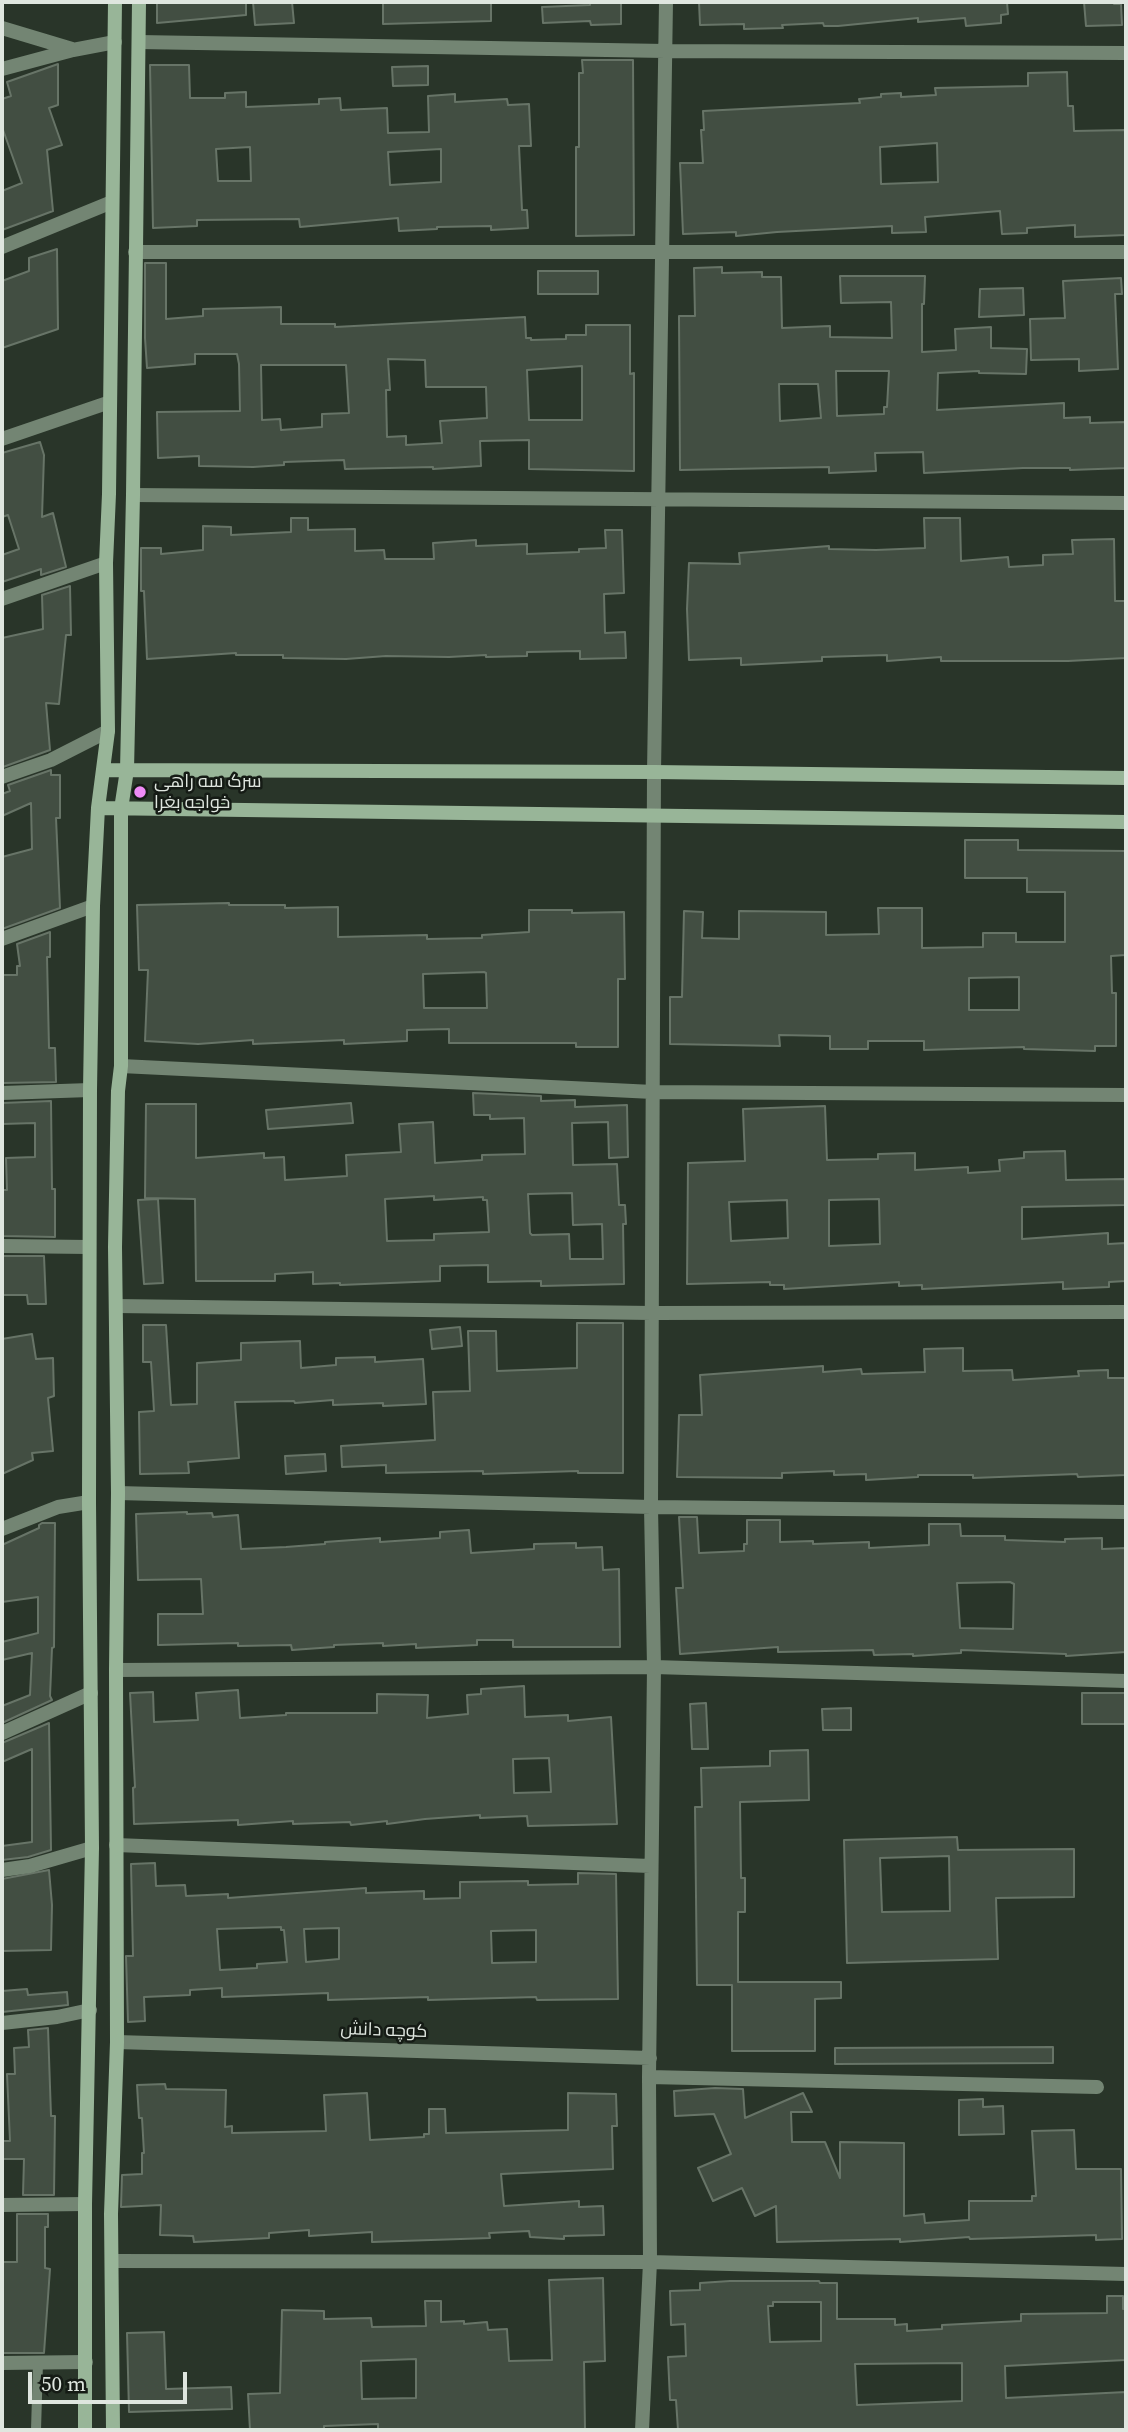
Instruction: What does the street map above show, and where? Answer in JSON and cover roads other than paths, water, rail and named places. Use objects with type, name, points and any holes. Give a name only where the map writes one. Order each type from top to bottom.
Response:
[{"type":"main road","points":[[86,2430],[85,2204],[92,1848],[90,1090],[93,906],[98,808],[108,731],[106,563],[115,2]]},
{"type":"main road","points":[[113,2430],[111,2214],[117,2042],[117,1169],[121,1066],[121,809],[127,770],[133,495],[139,2]]},
{"type":"main road","points":[[103,770],[654,772],[1126,778]]},
{"type":"main road","points":[[98,808],[1126,822]]},
{"type":"street","points":[[642,2430],[650,2262],[650,1866],[654,1667],[651,1507],[653,815],[666,2]]},
{"type":"street","points":[[2,28],[73,50]]},
{"type":"street","points":[[2,69],[115,42]]},
{"type":"street","points":[[139,42],[665,51],[1126,53]]},
{"type":"street","points":[[2,247],[112,202]]},
{"type":"street","points":[[135,252],[1126,252]]},
{"type":"street","points":[[2,439],[110,402]]},
{"type":"street","points":[[133,495],[1126,503]]},
{"type":"street","points":[[2,599],[106,563]]},
{"type":"street","points":[[2,777],[51,760],[108,731]]},
{"type":"street","points":[[2,939],[93,906]]},
{"type":"street","points":[[121,1066],[653,1092],[1126,1095]]},
{"type":"street","points":[[2,1093],[90,1090]]},
{"type":"street","points":[[2,1246],[89,1247]]},
{"type":"street","points":[[116,1306],[652,1313],[1126,1312]]},
{"type":"street","points":[[118,1493],[651,1507],[1126,1512]]},
{"type":"street","points":[[2,1529],[58,1507],[89,1502]]},
{"type":"street","points":[[116,1670],[654,1667],[1126,1681]]},
{"type":"street","points":[[2,1733],[91,1693]]},
{"type":"street","points":[[117,1845],[650,1866]]},
{"type":"street","points":[[2,1870],[30,1866],[92,1848]]},
{"type":"street","points":[[2,2023],[57,2017],[90,2010]]},
{"type":"street","name":"کوچه دانش","points":[[117,2042],[650,2058]]},
{"type":"street","points":[[649,2077],[1097,2087]]},
{"type":"street","points":[[2,2205],[85,2204]]},
{"type":"street","points":[[112,2262],[650,2262],[1126,2274]]},
{"type":"street","points":[[2,2363],[86,2362]]},
{"type":"lane","points":[[36,2430],[38,2363]]},
{"type":"place","name":"سرک سه راهی خواجه بغرا","points":[[140,792]]}]
